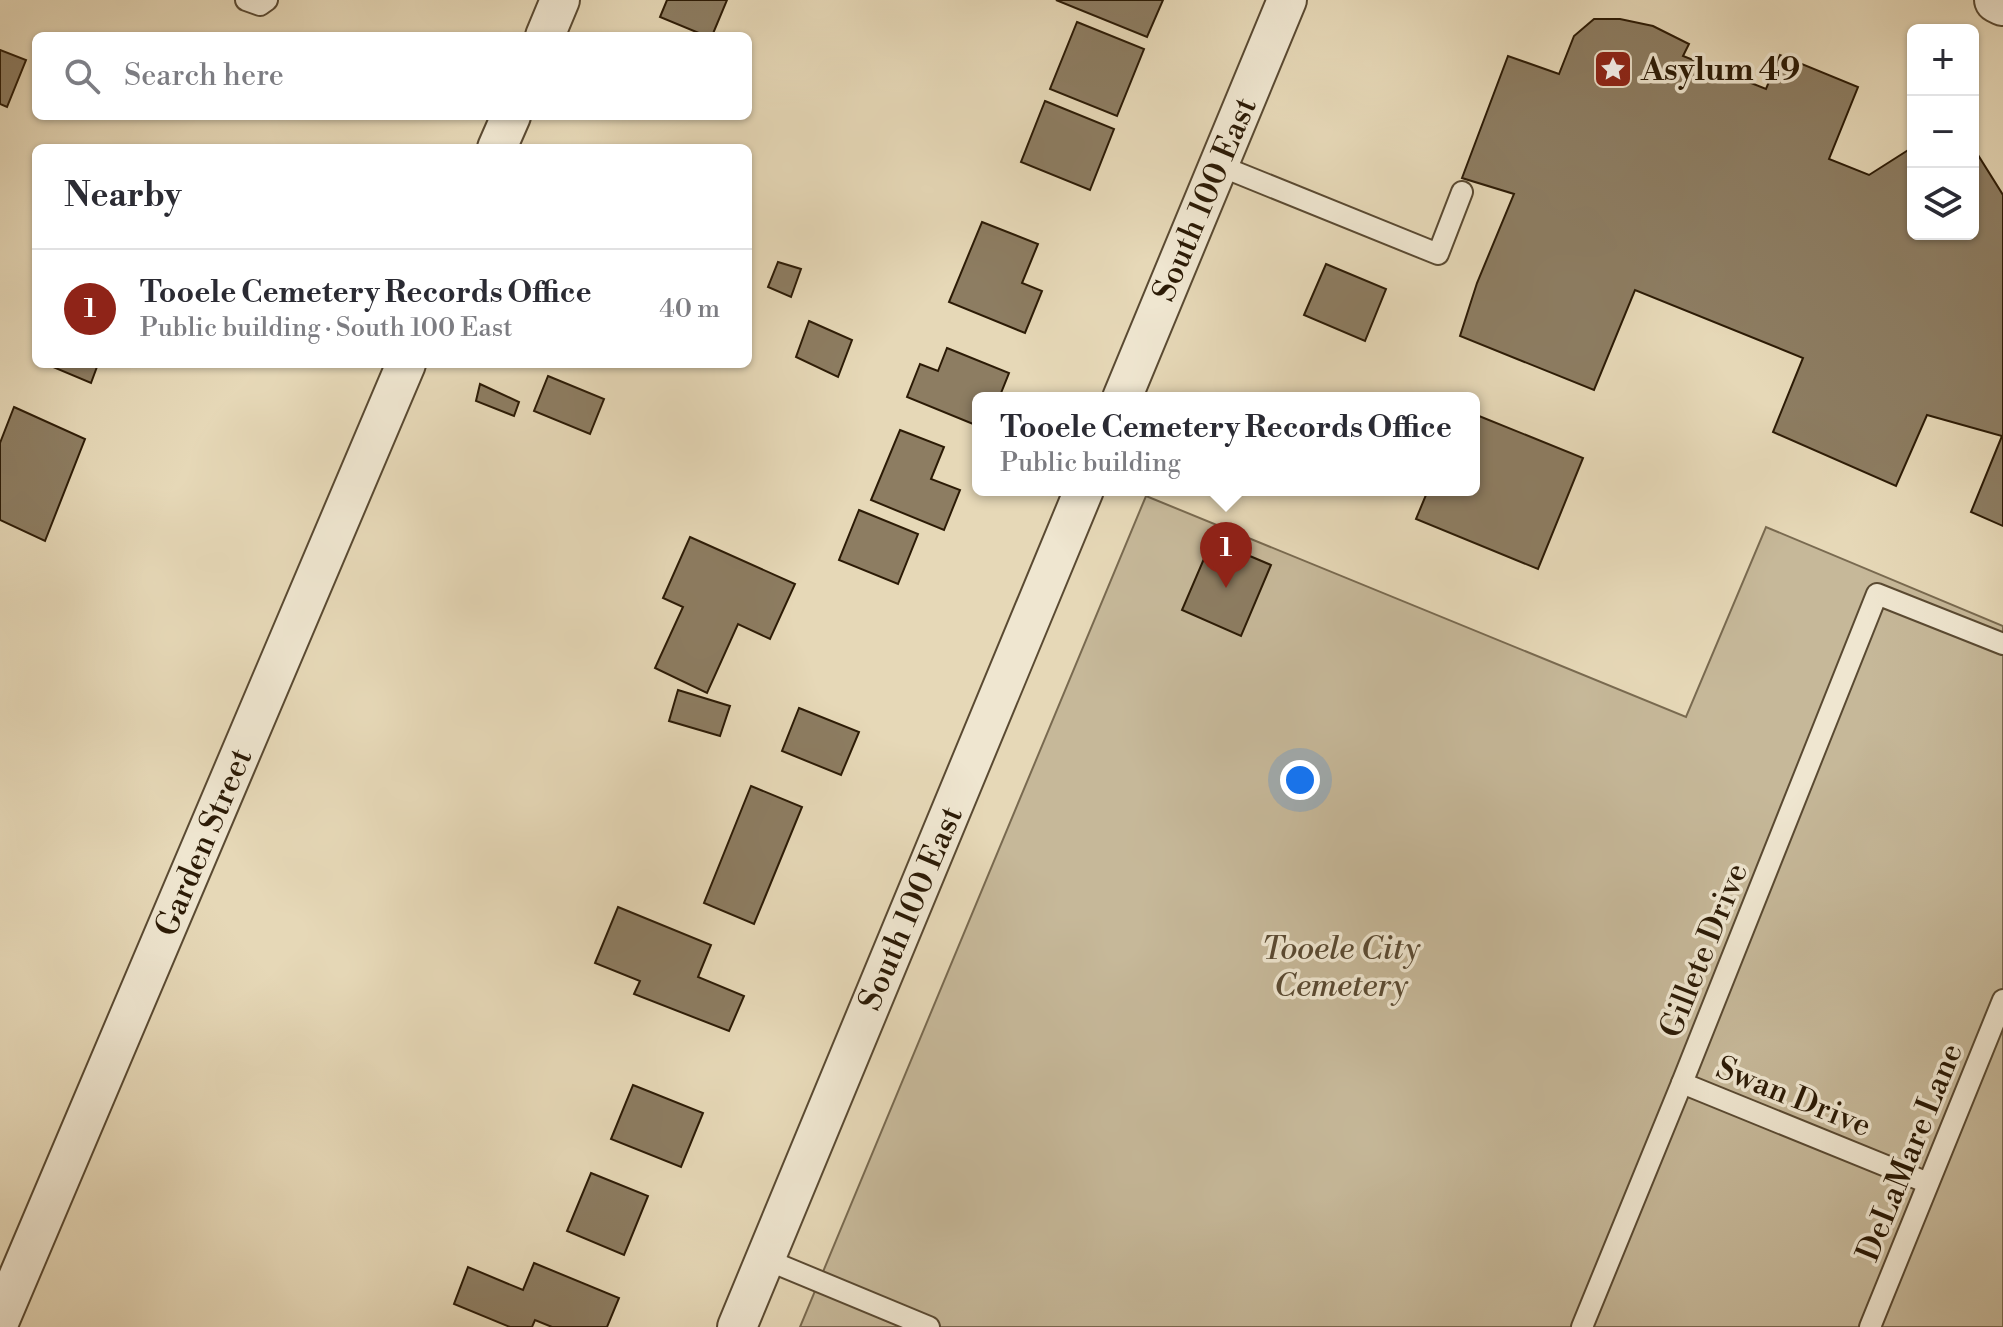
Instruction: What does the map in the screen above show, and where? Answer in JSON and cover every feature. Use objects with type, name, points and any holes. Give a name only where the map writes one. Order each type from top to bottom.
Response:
[{"type":"street","points":[[547,32],[560,0]]},
{"type":"street","name":"South 100 East","points":[[1124,392],[1287,0]]},
{"type":"street","points":[[1997,0],[2003,3]]},
{"type":"street","points":[[499,144],[509,120]]},
{"type":"street","name":"Garden Street","points":[[0,1320],[404,368]]},
{"type":"street","name":"South 100 East","points":[[737,1327],[1082,496]]},
{"type":"lane","points":[[246,0],[260,5],[267,0]]},
{"type":"lane","points":[[1218,165],[1438,254],[1462,192]]},
{"type":"lane","name":"Gillete Drive","points":[[1582,1327],[1877,594],[2003,644]]},
{"type":"lane","name":"DeLaMare Lane","points":[[1870,1327],[2003,1000]]},
{"type":"lane","name":"Swan Drive","points":[[1682,1083],[1928,1183]]},
{"type":"lane","points":[[765,1259],[929,1327]]},
{"type":"green space","name":"Tooele City Cemetery","points":[[1146,496],[1686,717],[1766,527],[2003,626],[2003,1327],[800,1327]]},
{"type":"building","points":[[667,0],[727,0],[714,32],[696,32],[660,17]]},
{"type":"building","points":[[1056,0],[1163,0],[1147,37]]},
{"type":"building","points":[[1594,19],[1620,19],[1653,26],[1689,44],[1683,56],[1766,89],[1780,55],[1858,87],[1829,159],[1869,175],[1907,151],[1907,240],[1979,240],[1979,157],[2003,195],[2003,526],[1971,512],[2002,436],[1927,415],[1896,486],[1773,432],[1803,358],[1635,290],[1594,390],[1460,336],[1477,283],[1514,194],[1462,178],[1508,56],[1559,74],[1574,36]]},
{"type":"building","points":[[1077,22],[1144,49],[1117,116],[1050,89]]},
{"type":"building","points":[[0,50],[26,60],[7,107],[0,104]]},
{"type":"building","points":[[1045,101],[1114,129],[1090,190],[1021,162]]},
{"type":"building","points":[[982,222],[1038,244],[1022,283],[1042,291],[1025,333],[949,302]]},
{"type":"building","points":[[778,262],[801,269],[791,297],[768,287]]},
{"type":"building","points":[[1326,264],[1386,289],[1365,341],[1304,315]]},
{"type":"building","points":[[809,321],[852,340],[838,377],[796,357]]},
{"type":"building","points":[[947,348],[1009,373],[1001,392],[972,392],[972,424],[907,397],[920,364],[938,371]]},
{"type":"building","points":[[55,368],[97,368],[91,383]]},
{"type":"building","points":[[548,376],[604,399],[590,434],[534,411]]},
{"type":"building","points":[[480,384],[519,402],[514,416],[476,401]]},
{"type":"building","points":[[14,407],[85,439],[45,541],[0,520],[0,443]]},
{"type":"building","points":[[1480,416],[1583,458],[1538,569],[1416,519],[1426,496],[1480,496]]},
{"type":"building","points":[[900,430],[944,447],[931,479],[960,490],[944,530],[871,500]]},
{"type":"building","points":[[859,510],[918,534],[898,584],[839,560]]},
{"type":"building","points":[[690,537],[795,584],[770,639],[738,624],[707,693],[655,668],[683,607],[663,598]]},
{"type":"building","points":[[1212,540],[1271,565],[1241,636],[1182,610]]},
{"type":"building","points":[[678,690],[730,706],[720,736],[669,721]]},
{"type":"building","points":[[799,708],[859,732],[841,775],[782,751]]},
{"type":"building","points":[[751,786],[802,807],[754,924],[704,903]]},
{"type":"building","points":[[618,907],[711,945],[698,977],[744,996],[729,1031],[634,994],[640,981],[595,963]]},
{"type":"building","points":[[633,1085],[703,1113],[681,1167],[611,1139]]},
{"type":"building","points":[[591,1173],[648,1196],[624,1255],[567,1231]]},
{"type":"building","points":[[534,1263],[619,1298],[607,1327],[552,1327],[535,1320],[532,1327],[510,1327],[454,1304],[468,1267],[523,1290]]},
{"type":"place","name":"Asylum 49","points":[[1613,69]]},
{"type":"place","name":"Tooele Cemetery Records Office","points":[[1226,588]]}]
